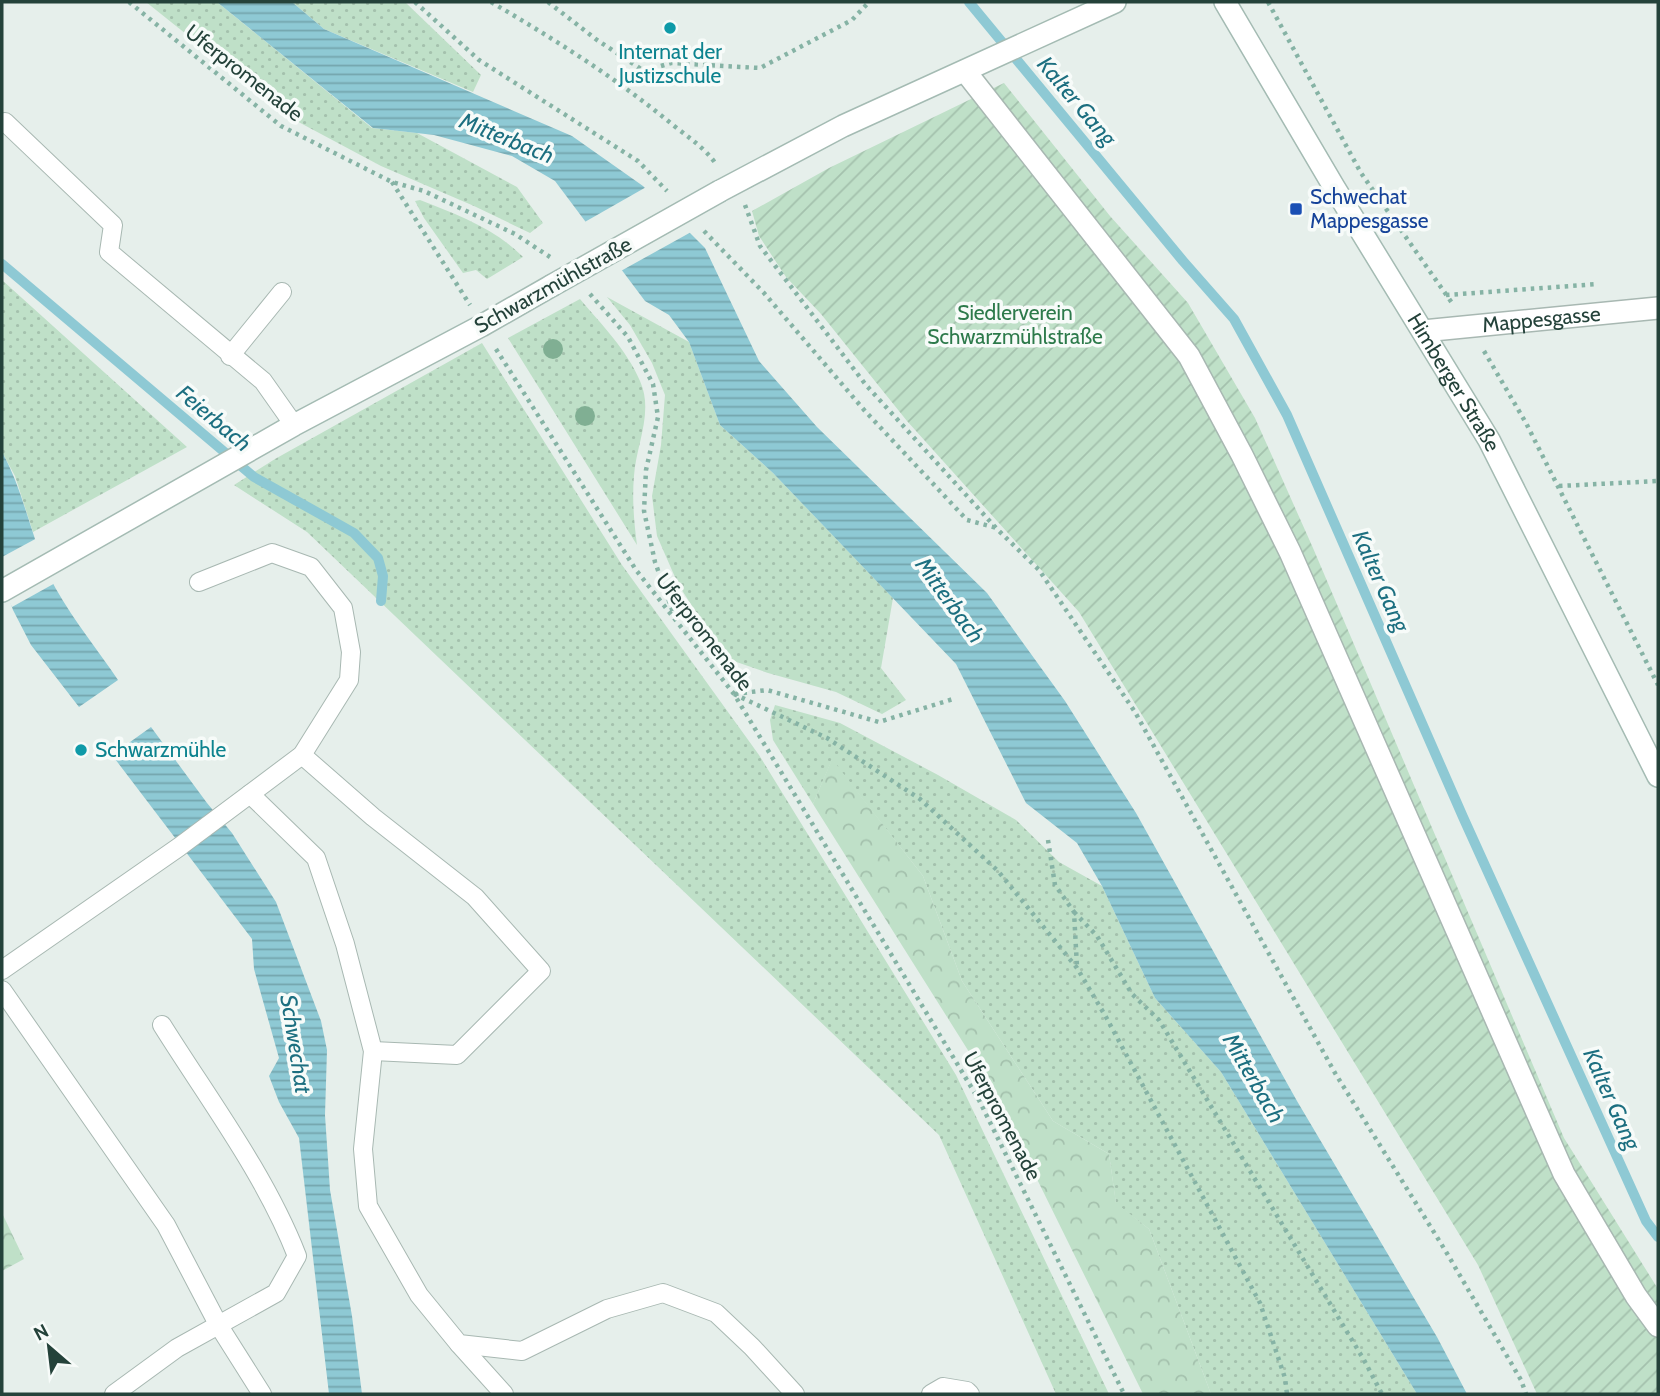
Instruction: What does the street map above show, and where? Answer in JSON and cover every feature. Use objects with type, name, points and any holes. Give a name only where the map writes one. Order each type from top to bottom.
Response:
[{"type":"street","name":"Schwarzmühlstraße","points":[[2,591],[294,425],[481,326],[740,180],[843,126],[1115,2]]},
{"type":"street","name":"Himberger Straße","points":[[1225,2],[1334,187],[1489,440],[1658,776]]},
{"type":"street","points":[[972,68],[1189,356],[1290,552],[1564,1174],[1636,1296],[1658,1326]]},
{"type":"street","name":"Mappesgasse","points":[[1423,331],[1658,308]]},
{"type":"lane","points":[[5,122],[113,225],[109,252],[263,381],[294,425]]},
{"type":"lane","points":[[230,356],[282,292]]},
{"type":"lane","points":[[2,970],[179,847],[302,755],[349,680],[351,652],[343,608],[311,567],[272,554],[199,582]]},
{"type":"lane","points":[[302,755],[373,817],[475,897],[541,971],[457,1055],[373,1051]]},
{"type":"lane","points":[[250,794],[316,858],[345,944],[373,1051],[363,1149],[368,1206],[419,1295],[504,1394]]},
{"type":"lane","points":[[2,990],[166,1225],[219,1326],[262,1394]]},
{"type":"lane","points":[[114,1394],[177,1348],[276,1293],[297,1256],[286,1227],[263,1183],[162,1025]]},
{"type":"lane","points":[[459,1343],[522,1352],[607,1308],[663,1293],[716,1313],[795,1394]]},
{"type":"lane","points":[[931,1394],[943,1387],[967,1391],[970,1394]]},
{"type":"path","name":"Uferpromenade","points":[[129,2],[281,126],[392,181],[636,570],[734,694],[979,1100],[1124,1394]]},
{"type":"path","points":[[415,2],[479,60],[638,161],[674,199]]},
{"type":"path","points":[[491,2],[544,33],[645,102],[706,150],[715,163]]},
{"type":"path","points":[[548,2],[597,40],[644,71],[671,63],[761,68],[852,20],[869,2]]},
{"type":"path","points":[[740,180],[747,213],[760,246],[866,385],[1039,570],[1135,712],[1335,1073],[1445,1250],[1521,1380],[1526,1394]]},
{"type":"path","points":[[392,181],[424,191],[516,234],[555,260]]},
{"type":"path","points":[[701,227],[764,293],[865,411],[967,520],[998,528]]},
{"type":"path","points":[[1446,295],[1605,284]]},
{"type":"path","points":[[583,287],[628,337],[653,384],[658,417],[646,470],[644,511],[655,562],[675,620]]},
{"type":"path","points":[[1559,486],[1658,481]]},
{"type":"path","points":[[734,694],[766,690],[879,722],[953,699]]},
{"type":"path","points":[[734,694],[827,738],[920,799],[998,871],[1077,968],[1260,1303],[1285,1378],[1287,1394]]},
{"type":"path","points":[[1048,840],[1055,885],[1074,912],[1097,936],[1132,994],[1158,1020],[1382,1394]]},
{"type":"path","points":[[1074,912],[1077,968]]},
{"type":"green space","points":[[146,2],[217,2],[372,128],[417,133],[517,187],[543,223],[530,233],[381,166],[291,118]]},
{"type":"green space","points":[[292,2],[405,2],[481,75],[473,92],[324,29]]},
{"type":"green space","name":"Siedlerverein Schwarzmühlstraße","points":[[1004,83],[1110,216],[1188,303],[1255,418],[1564,1138],[1658,1289],[1658,1394],[1537,1394],[1478,1265],[1079,612],[907,421],[821,314],[786,277],[759,236],[752,211],[829,168]]},
{"type":"green space","points":[[420,200],[488,230],[523,257],[487,279],[476,270],[463,273],[424,218],[415,201]]},
{"type":"green space","points":[[2,280],[187,447],[33,532],[15,476],[2,452]]},
{"type":"green space","points":[[607,297],[689,342],[720,425],[773,473],[893,598],[881,668],[906,700],[882,714],[836,692],[725,658],[678,584],[657,536],[652,496],[661,445],[665,395],[652,363],[630,325]]},
{"type":"green space","points":[[580,299],[628,359],[644,393],[645,417],[633,485],[637,545],[508,338]]},
{"type":"green space","points":[[482,343],[622,565],[759,755],[956,1075],[1109,1394],[1056,1394],[939,1135],[307,532],[234,485],[275,459]]},
{"type":"green space","points":[[775,705],[840,723],[938,775],[1016,820],[1059,862],[1102,886],[1155,998],[1221,1072],[1417,1394],[1211,1394],[1149,1229],[1116,1204],[1109,1154],[1053,1121],[962,981],[923,876],[832,760],[813,804],[773,740],[770,720]]},
{"type":"green space","points":[[832,759],[923,876],[962,981],[1053,1121],[1109,1154],[1116,1203],[1149,1229],[1211,1394],[1143,1394],[993,1090],[813,804]]},
{"type":"green space","points":[[2,1213],[24,1259],[2,1271]]},
{"type":"water","name":"Mitterbach","points":[[217,2],[292,2],[324,29],[572,136],[643,186],[705,248],[759,361],[817,427],[987,593],[1065,701],[1136,813],[1297,1101],[1437,1337],[1467,1394],[1417,1394],[1221,1072],[1155,998],[1102,886],[1077,843],[1026,803],[956,664],[773,473],[720,425],[689,342],[669,315],[645,301],[555,181],[512,156],[434,135],[373,128]]},
{"type":"water","points":[[2,452],[56,589],[118,680],[79,707],[31,645],[13,610],[2,579]]},
{"type":"water","name":"Schwechat","points":[[151,727],[232,833],[276,902],[321,1021],[327,1050],[325,1115],[330,1190],[352,1316],[362,1394],[329,1394],[299,1138],[279,1102],[269,1076],[279,1058],[254,969],[252,939],[112,755]]},
{"type":"pier","points":[[648,186],[693,231],[619,272],[583,223]]},
{"type":"pier","points":[[39,537],[57,582],[12,607],[2,588],[2,557]]},
{"type":"waterway","name":"Kalter Gang","points":[[969,2],[1234,319],[1287,415],[1463,817],[1646,1221],[1658,1237]]},
{"type":"waterway","name":"Feierbach","points":[[2,264],[254,477],[354,533],[378,558],[383,576],[381,601]]},
{"type":"place","name":"Internat der Justizschule","points":[[670,28]]},
{"type":"place","name":"Schwechat Mappesgasse","points":[[1296,209]]},
{"type":"place","name":"Schwarzmühle","points":[[81,750]]}]
